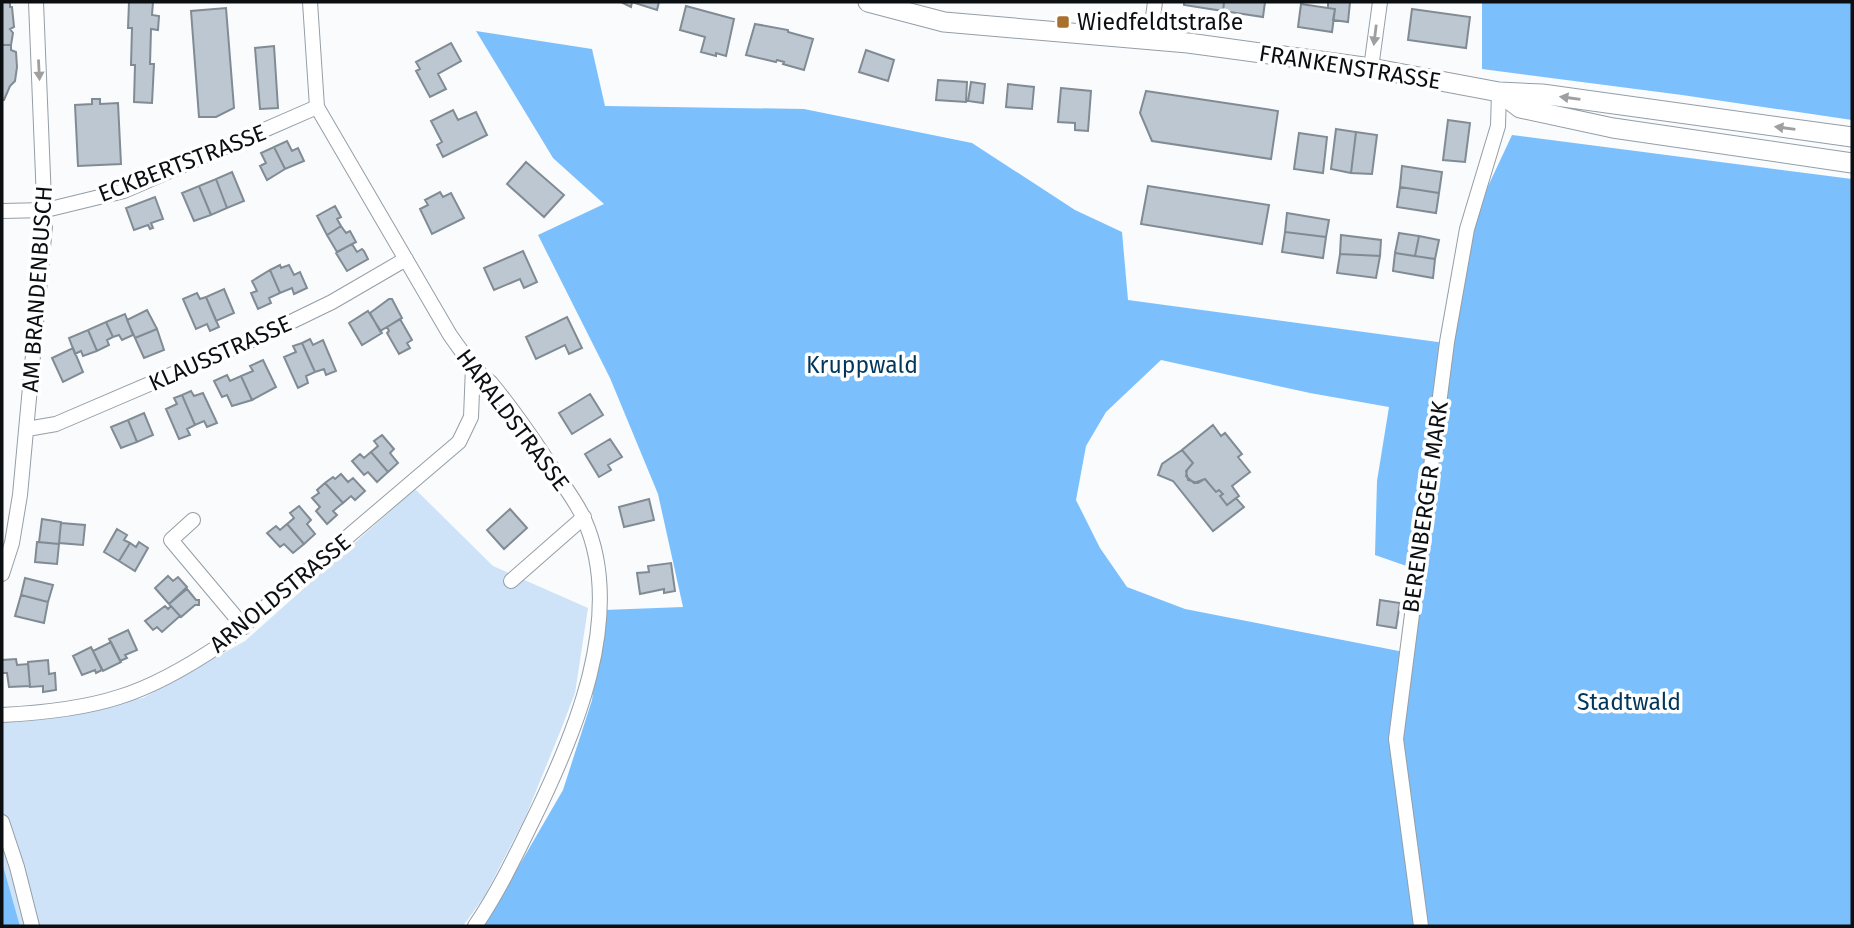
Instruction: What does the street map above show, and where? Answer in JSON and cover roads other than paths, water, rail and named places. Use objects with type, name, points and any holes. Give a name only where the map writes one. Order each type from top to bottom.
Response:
[{"type":"main road","name":"FRANKENSTRASSE","points":[[868,2],[944,22],[1002,29],[1150,39],[1371,68],[1499,92],[1542,93],[1852,137]]},
{"type":"main road","name":"FRANKENSTRASSE","points":[[1499,92],[1520,108],[1613,128],[1852,163]]},
{"type":"street","name":"AM BRANDENBUSCH","points":[[2,574],[17,519],[46,210],[36,2]]},
{"type":"street","name":"HARALDSTRASSE","points":[[310,2],[317,107],[450,335],[473,367],[489,382],[521,423],[584,517],[597,565],[600,607],[594,652],[584,695],[567,747],[499,889],[474,926]]},
{"type":"street","points":[[1150,39],[1155,2]]},
{"type":"street","points":[[1371,68],[1380,2]]},
{"type":"street","name":"BERENBERGER MARK","points":[[1420,926],[1396,739],[1447,342],[1467,229],[1498,126],[1499,92]]},
{"type":"street","name":"ECKBERTSTRASSE","points":[[2,211],[46,210],[124,191],[317,107]]},
{"type":"street","name":"KLAUSSTRASSE","points":[[27,429],[56,424],[266,334],[332,302],[407,259]]},
{"type":"street","name":"ARNOLDSTRASSE","points":[[2,715],[75,707],[120,697],[202,657],[244,627],[460,442],[471,417],[473,367]]},
{"type":"street","points":[[511,581],[584,517]]},
{"type":"street","points":[[193,520],[171,540],[244,627]]},
{"type":"street","points":[[2,822],[32,926]]},
{"type":"place","name":"Wiedfeldtstraße","points":[[1063,22]]},
{"type":"park label","name":"Kruppwald","points":[[862,365]]},
{"type":"park label","name":"Stadtwald","points":[[1629,702]]}]
